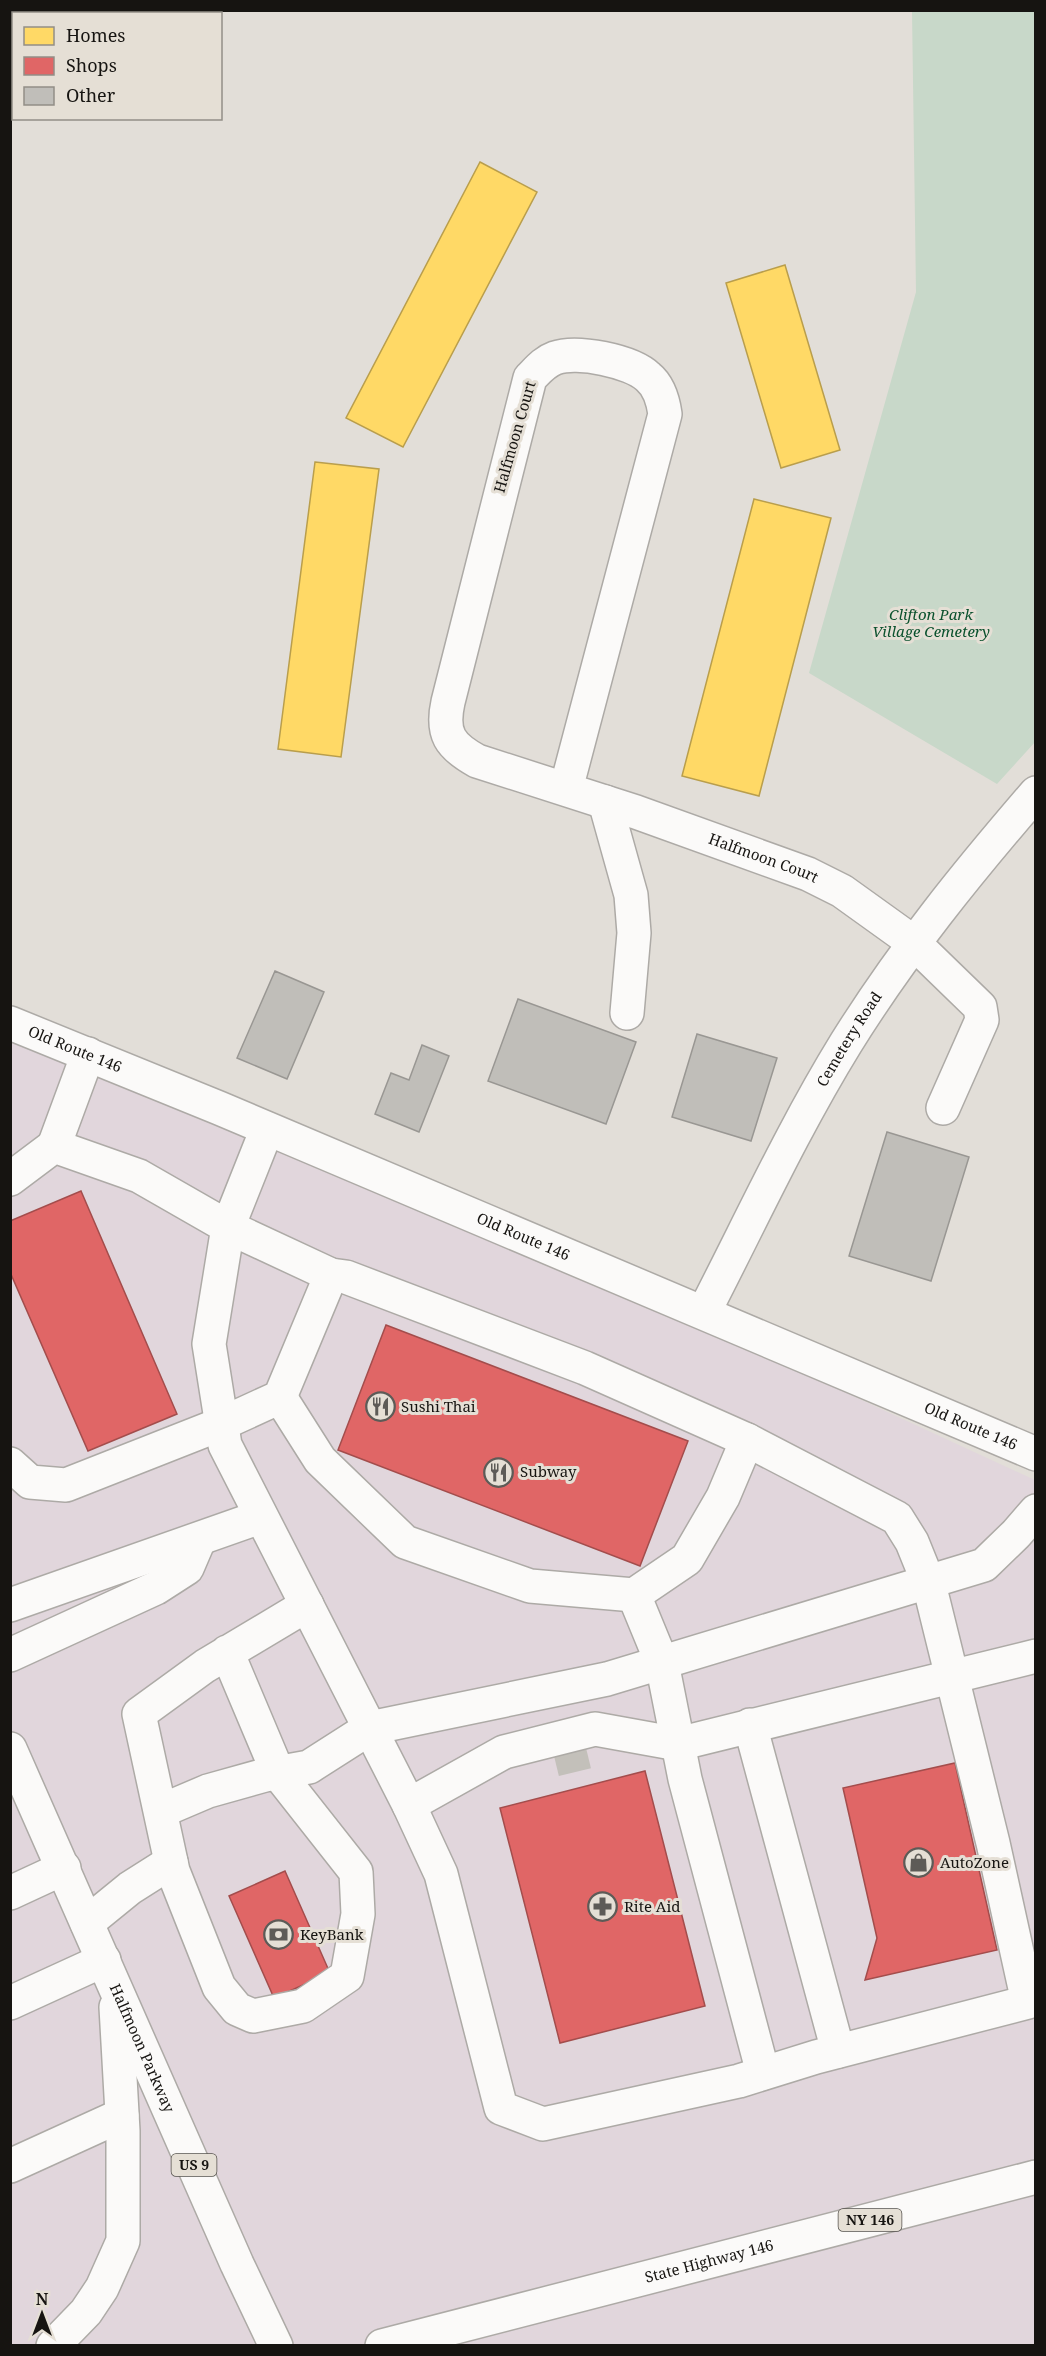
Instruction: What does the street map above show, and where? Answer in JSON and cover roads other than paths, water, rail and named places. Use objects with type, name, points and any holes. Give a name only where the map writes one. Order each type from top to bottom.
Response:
[{"type":"street","name":"Halfmoon Court","points":[[566,789],[665,414],[663,398],[648,376],[618,362],[586,356],[558,357],[543,364],[530,378],[445,717],[447,736],[459,750],[477,761],[605,802],[808,874],[842,891],[913,942],[980,1007],[981,1020],[944,1108]]},
{"type":"street","name":"Cemetery Road","points":[[704,1312],[846,1044],[913,942],[954,888],[1035,793]]},
{"type":"street","points":[[605,802],[620,849],[633,914],[634,933],[627,1013]]},
{"type":"street","name":"Old Route 146","points":[[10,1023],[704,1312],[1035,1454]]},
{"type":"street","points":[[10,1179],[54,1146],[88,1054]]},
{"type":"street","points":[[54,1146],[139,1176],[228,1227],[331,1275],[346,1277],[585,1368],[747,1440],[897,1518],[912,1542],[929,1584],[1031,2001],[763,2073],[543,2124],[501,2108],[441,1874],[409,1805],[225,1445],[209,1344],[228,1227],[267,1129]]},
{"type":"street","points":[[10,1464],[30,1482],[66,1485],[221,1424],[280,1397],[331,1275]]},
{"type":"street","points":[[280,1397],[320,1460],[405,1542],[530,1586],[634,1595],[687,1558],[723,1497],[747,1440]]},
{"type":"street","points":[[161,1811],[208,1791],[309,1767],[370,1728],[607,1679],[929,1584],[984,1565],[1016,1534],[1035,1511]]},
{"type":"street","points":[[10,1605],[260,1517]]},
{"type":"street","points":[[10,1655],[156,1588],[187,1568],[199,1540]]},
{"type":"street","points":[[634,1595],[662,1663],[684,1779],[763,2073]]},
{"type":"street","points":[[227,1652],[278,1773],[356,1872],[358,1914],[347,1976],[303,2006],[253,2016],[237,2009],[219,1987],[171,1862],[139,1714],[227,1652],[306,1605]]},
{"type":"street","points":[[409,1805],[504,1752],[595,1729],[678,1744],[1035,1656]]},
{"type":"street","points":[[750,1725],[838,2051]]},
{"type":"street","points":[[588,1752],[639,1737]]},
{"type":"street","name":"Halfmoon Parkway","points":[[10,1749],[237,2264],[276,2346]]},
{"type":"street","points":[[486,1762],[555,1760]]},
{"type":"street","points":[[87,1923],[130,1888],[171,1862]]},
{"type":"street","points":[[10,1893],[64,1868]]},
{"type":"street","points":[[10,2003],[109,1972],[122,2115],[125,2191],[123,2241],[102,2288],[86,2312],[53,2346]]},
{"type":"street","points":[[10,2166],[122,2115]]},
{"type":"street","name":"State Highway 146","points":[[382,2346],[1035,2177]]},
{"type":"tunnel","points":[[555,1760],[588,1752]]},
{"type":"place","name":"Sushi Thai","points":[[380,1407]]},
{"type":"place","name":"Subway","points":[[499,1472]]},
{"type":"place","name":"AutoZone","points":[[919,1863]]},
{"type":"place","name":"Rite Aid","points":[[603,1907]]},
{"type":"place","name":"KeyBank","points":[[279,1935]]},
{"type":"park label","name":"Clifton Park Village Cemetery","points":[[931,624]]}]
